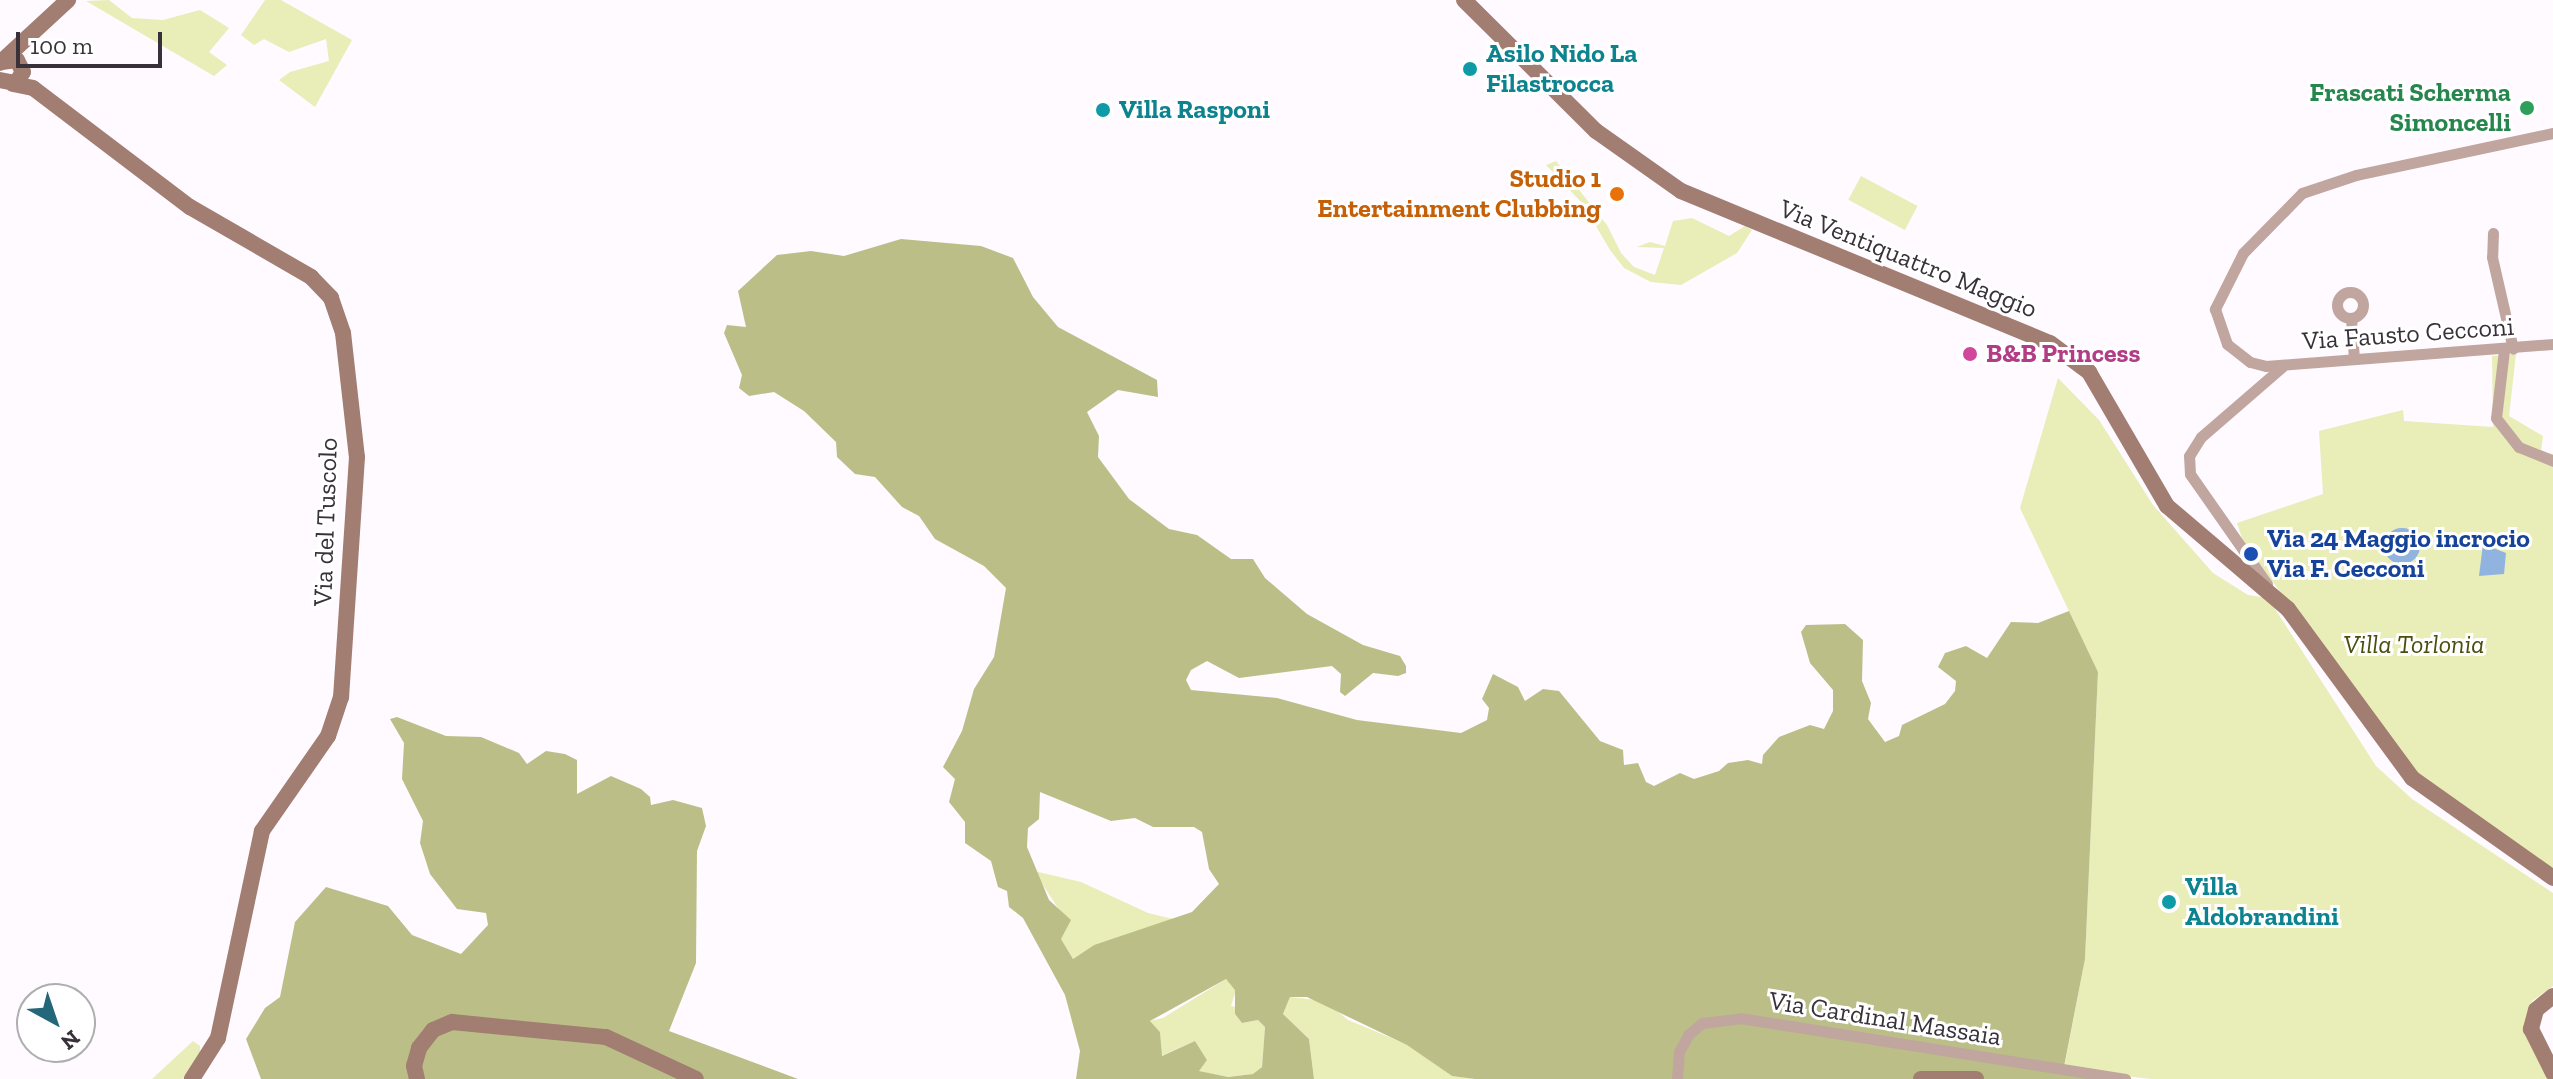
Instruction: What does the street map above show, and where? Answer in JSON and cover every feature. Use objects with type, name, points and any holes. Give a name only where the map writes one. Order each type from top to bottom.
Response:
[{"type":"street","points":[[0,63],[21,40],[68,0]]},
{"type":"street","name":"Via Ventiquattro Maggio","points":[[1464,0],[1596,131],[1681,191],[2050,343],[2089,372],[2167,506],[2203,540],[2282,603],[2412,778],[2553,878]]},
{"type":"street","points":[[21,40],[23,67],[33,88]]},
{"type":"street","points":[[0,63],[13,58],[23,67]]},
{"type":"street","points":[[5,84],[23,67]]},
{"type":"street","points":[[5,84],[33,88]]},
{"type":"street","name":"Via del Tuscolo","points":[[33,88],[190,207],[311,277],[331,298],[343,333],[357,457],[341,697],[328,736],[262,831],[218,1038],[192,1079]]},
{"type":"street","points":[[2283,366],[2250,362],[2234,352],[2218,326],[2215,309],[2243,253],[2294,199],[2328,182],[2553,133]]},
{"type":"street","points":[[2493,233],[2492,257],[2508,349],[2496,418],[2519,447],[2553,461]]},
{"type":"street","points":[[2351,318],[2354,359]]},
{"type":"street","name":"Via Fausto Cecconi","points":[[2282,603],[2190,474],[2189,456],[2201,437],[2283,366],[2553,344]]},
{"type":"street","points":[[2203,540],[2217,547],[2227,537],[2226,522]]},
{"type":"street","points":[[2553,996],[2536,1010],[2531,1029],[2553,1073]]},
{"type":"street","name":"Via Cardinal Massaia","points":[[1677,1079],[1679,1052],[1688,1035],[1702,1023],[1740,1018],[2125,1079]]},
{"type":"street","points":[[417,1079],[419,1048],[433,1030],[452,1022],[606,1037],[696,1079]]},
{"type":"street","points":[[1921,1079],[1976,1079]]},
{"type":"green space","points":[[109,0],[132,18],[163,20],[200,10],[229,28],[209,52],[227,65],[214,76],[86,1]]},
{"type":"green space","points":[[265,0],[281,0],[352,40],[315,107],[279,80],[290,72],[329,61],[326,39],[289,52],[264,39],[254,45],[241,35]]},
{"type":"green space","points":[[1556,161],[1607,225],[1621,253],[1634,267],[1655,275],[1664,248],[1637,247],[1650,242],[1665,246],[1673,221],[1692,218],[1729,236],[1745,226],[1752,230],[1737,253],[1681,285],[1651,282],[1624,268],[1583,204],[1546,165]]},
{"type":"green space","points":[[1861,176],[1918,206],[1905,230],[1848,200]]},
{"type":"green space","points":[[901,239],[981,246],[1013,258],[1033,297],[1058,327],[1157,380],[1158,397],[1118,390],[1087,412],[1099,436],[1098,457],[1129,499],[1169,529],[1197,535],[1231,559],[1253,559],[1265,578],[1307,614],[1363,645],[1400,656],[1406,666],[1406,673],[1398,676],[1373,673],[1345,696],[1340,692],[1341,674],[1332,666],[1239,678],[1207,661],[1191,670],[1186,680],[1191,690],[1277,698],[1357,720],[1461,733],[1487,720],[1489,708],[1482,699],[1493,674],[1518,687],[1525,701],[1543,689],[1559,691],[1600,741],[1623,750],[1624,765],[1638,763],[1646,782],[1654,786],[1680,773],[1694,779],[1719,771],[1728,763],[1748,760],[1762,764],[1763,755],[1779,737],[1810,725],[1824,729],[1833,711],[1833,690],[1810,663],[1801,632],[1806,625],[1845,624],[1863,640],[1862,681],[1871,703],[1868,719],[1885,742],[1899,736],[1902,725],[1945,704],[1955,691],[1956,681],[1938,667],[1945,653],[1966,646],[1987,658],[2011,622],[2038,623],[2069,611],[2098,672],[2085,959],[2063,1072],[2093,1079],[1475,1079],[1452,1076],[1407,1045],[1307,997],[1290,997],[1283,1014],[1309,1039],[1314,1079],[1076,1079],[1080,1051],[1065,995],[1023,918],[1009,907],[1007,891],[998,887],[991,861],[965,843],[965,822],[949,802],[955,779],[943,767],[962,731],[974,689],[994,657],[1006,588],[984,566],[935,539],[919,516],[902,507],[875,477],[855,474],[837,457],[836,442],[804,411],[774,392],[749,396],[739,388],[742,375],[724,333],[727,325],[746,327],[738,291],[777,255],[811,251],[844,256]],"holes":[[[1040,792],[1111,821],[1135,818],[1153,827],[1194,827],[1202,832],[1209,869],[1219,884],[1192,912],[1094,945],[1073,959],[1061,939],[1071,920],[1049,900],[1027,847],[1028,828],[1039,819]],[[1226,979],[1235,990],[1235,1014],[1242,1023],[1258,1020],[1265,1027],[1262,1067],[1253,1074],[1228,1077],[1199,1071],[1207,1060],[1195,1041],[1162,1056],[1160,1032],[1150,1021]]]},
{"type":"green space","name":"Villa Torlonia","points":[[2516,354],[2509,416],[2543,436],[2541,452],[2553,454],[2553,870],[2415,777],[2243,541],[2237,523],[2323,494],[2319,431],[2403,410],[2404,421],[2493,427],[2492,356]]},
{"type":"green space","name":"Villa Aldobrandini","points":[[2058,378],[2099,420],[2153,505],[2213,573],[2248,595],[2268,598],[2376,766],[2412,799],[2553,893],[2553,986],[2532,1001],[2524,1032],[2550,1079],[2151,1079],[2064,1069],[2085,959],[2098,672],[2020,508]]},
{"type":"green space","points":[[397,717],[446,736],[481,737],[519,753],[527,764],[546,751],[565,754],[577,760],[577,794],[611,776],[641,789],[650,797],[651,805],[673,800],[702,808],[706,826],[697,851],[696,963],[669,1031],[798,1079],[261,1079],[246,1039],[265,1008],[280,997],[295,922],[326,887],[388,906],[412,935],[461,954],[488,925],[486,913],[457,909],[430,874],[420,843],[423,821],[402,779],[404,743],[390,719]]},
{"type":"green space","points":[[1034,871],[1081,882],[1148,913],[1177,920],[1094,945],[1073,959],[1061,939],[1060,911]]},
{"type":"green space","points":[[1226,979],[1236,990],[1231,1006],[1237,1007],[1235,1014],[1242,1023],[1258,1020],[1265,1027],[1262,1067],[1254,1074],[1227,1077],[1198,1071],[1207,1060],[1195,1041],[1161,1056],[1160,1032],[1150,1021],[1163,1018]]},
{"type":"green space","points":[[1290,997],[1325,1001],[1348,1020],[1408,1045],[1452,1076],[1475,1079],[1314,1079],[1309,1039],[1283,1014]]},
{"type":"green space","points":[[193,1041],[200,1046],[201,1060],[182,1079],[152,1079]]},
{"type":"water","points":[[2402,528],[2414,534],[2420,546],[2414,558],[2402,564],[2390,558],[2384,546],[2390,534]]},
{"type":"water","points":[[2483,544],[2506,553],[2504,574],[2479,576]]},
{"type":"place","name":"Asilo Nido La Filastrocca","points":[[1470,69]]},
{"type":"place","name":"Frascati Scherma Simoncelli","points":[[2527,108]]},
{"type":"place","name":"Villa Rasponi","points":[[1103,110]]},
{"type":"place","name":"Studio 1 Entertainment Clubbing","points":[[1617,194]]},
{"type":"place","name":"B&B Princess","points":[[1970,354]]},
{"type":"place","name":"Via 24 Maggio incrocio Via F. Cecconi","points":[[2251,554]]},
{"type":"place","name":"Villa Aldobrandini","points":[[2169,902]]}]
